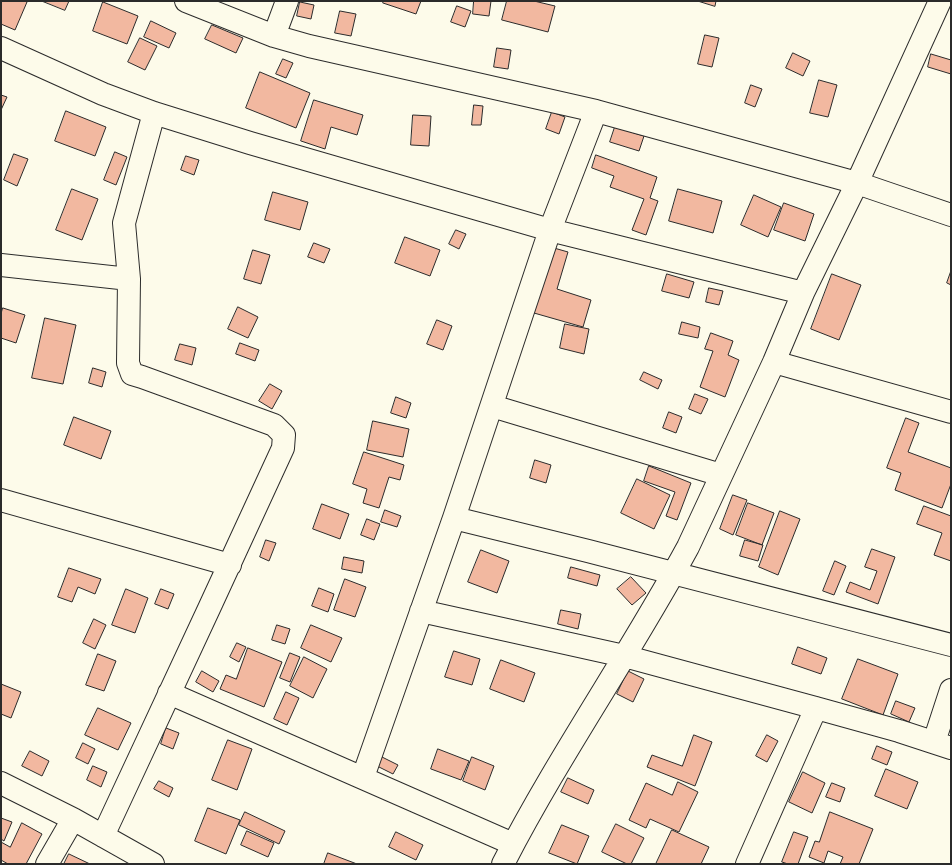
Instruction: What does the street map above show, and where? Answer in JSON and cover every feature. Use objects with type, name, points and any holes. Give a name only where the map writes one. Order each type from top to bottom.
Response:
[{"type":"street","points":[[186,1],[274,36],[309,46],[596,111],[857,183],[951,215]]},
{"type":"street","points":[[274,36],[287,1]]},
{"type":"street","points":[[503,864],[688,547],[940,1]]},
{"type":"street","points":[[1,48],[103,94],[154,113],[250,143],[550,230],[804,293]]},
{"type":"street","points":[[363,777],[454,518],[550,230],[596,111]]},
{"type":"street","points":[[103,836],[283,448],[284,435],[274,426],[132,374],[128,363],[129,279],[124,223],[154,113]]},
{"type":"street","points":[[1,265],[129,279]]},
{"type":"street","points":[[774,362],[951,412]]},
{"type":"street","points":[[492,406],[721,475]]},
{"type":"street","points":[[1,500],[230,565]]},
{"type":"street","points":[[454,518],[588,551],[951,645]]},
{"type":"street","points":[[421,611],[624,656],[816,708],[943,745],[951,690]]},
{"type":"street","points":[[169,693],[514,844]]},
{"type":"street","points":[[747,864],[816,708]]},
{"type":"street","points":[[1,783],[73,819],[153,864]]},
{"type":"street","points":[[47,864],[73,819]]},
{"type":"building","points":[[1,1],[27,2],[15,30],[1,24]]},
{"type":"building","points":[[42,1],[69,1],[65,10]]},
{"type":"building","points":[[384,1],[421,1],[416,14],[383,3]]},
{"type":"building","points":[[474,1],[491,1],[489,16],[473,14]]},
{"type":"building","points":[[507,1],[534,1],[555,6],[548,32],[502,20]]},
{"type":"building","points":[[698,1],[716,1],[715,6]]},
{"type":"building","points":[[103,2],[138,16],[127,44],[93,31]]},
{"type":"building","points":[[300,2],[314,5],[311,19],[297,16]]},
{"type":"building","points":[[457,6],[471,11],[465,27],[451,22]]},
{"type":"building","points":[[340,11],[356,14],[351,36],[335,33]]},
{"type":"building","points":[[151,21],[176,33],[169,48],[144,37]]},
{"type":"building","points":[[212,25],[243,38],[236,53],[205,39]]},
{"type":"building","points":[[705,35],[719,38],[712,67],[698,64]]},
{"type":"building","points":[[140,38],[157,46],[145,70],[128,62]]},
{"type":"building","points":[[497,48],[511,50],[508,69],[494,67]]},
{"type":"building","points":[[793,53],[810,61],[803,76],[786,68]]},
{"type":"building","points":[[931,54],[951,60],[951,74],[928,67]]},
{"type":"building","points":[[283,59],[293,63],[286,78],[276,74]]},
{"type":"building","points":[[260,72],[310,93],[296,128],[246,108]]},
{"type":"building","points":[[819,80],[837,85],[828,117],[810,113]]},
{"type":"building","points":[[751,85],[762,89],[755,107],[745,103]]},
{"type":"building","points":[[1,95],[7,97],[1,110]]},
{"type":"building","points":[[314,100],[363,115],[357,135],[331,127],[325,149],[301,141]]},
{"type":"building","points":[[474,105],[483,106],[481,125],[472,125]]},
{"type":"building","points":[[66,111],[106,127],[95,156],[55,141]]},
{"type":"building","points":[[552,112],[565,117],[559,134],[546,129]]},
{"type":"building","points":[[413,115],[431,116],[429,146],[411,145]]},
{"type":"building","points":[[615,127],[644,136],[639,151],[610,142]]},
{"type":"building","points":[[115,152],[127,157],[116,185],[104,180]]},
{"type":"building","points":[[14,154],[28,159],[17,186],[4,180]]},
{"type":"building","points":[[596,155],[657,177],[650,198],[658,201],[646,235],[632,230],[644,199],[610,187],[614,176],[592,168]]},
{"type":"building","points":[[186,156],[199,160],[194,175],[181,170]]},
{"type":"building","points":[[72,189],[98,199],[82,240],[56,230]]},
{"type":"building","points":[[678,189],[722,201],[713,233],[669,221]]},
{"type":"building","points":[[273,192],[308,202],[300,230],[265,220]]},
{"type":"building","points":[[754,195],[781,207],[768,237],[741,225]]},
{"type":"building","points":[[784,203],[814,214],[805,241],[774,230]]},
{"type":"building","points":[[456,230],[466,234],[459,249],[449,244]]},
{"type":"building","points":[[405,237],[440,250],[430,276],[395,263]]},
{"type":"building","points":[[314,243],[330,249],[324,263],[308,257]]},
{"type":"building","points":[[554,248],[568,252],[557,289],[591,300],[583,327],[534,313]]},
{"type":"building","points":[[253,250],[270,255],[261,284],[244,279]]},
{"type":"building","points":[[951,271],[951,285],[947,283]]},
{"type":"building","points":[[667,274],[694,282],[689,298],[662,291]]},
{"type":"building","points":[[832,274],[861,285],[839,340],[811,329]]},
{"type":"building","points":[[709,288],[723,291],[719,305],[706,302]]},
{"type":"building","points":[[238,307],[258,317],[248,338],[228,329]]},
{"type":"building","points":[[3,308],[25,315],[16,343],[1,338],[1,314]]},
{"type":"building","points":[[45,318],[76,325],[63,384],[32,378]]},
{"type":"building","points":[[437,320],[452,326],[443,350],[427,344]]},
{"type":"building","points":[[682,322],[700,327],[698,338],[679,334]]},
{"type":"building","points":[[565,324],[589,329],[584,354],[560,348]]},
{"type":"building","points":[[711,333],[733,341],[728,355],[739,360],[725,397],[700,387],[713,351],[705,349]]},
{"type":"building","points":[[240,343],[259,350],[255,361],[236,354]]},
{"type":"building","points":[[180,344],[196,348],[192,365],[175,360]]},
{"type":"building","points":[[93,368],[106,372],[102,387],[89,383]]},
{"type":"building","points":[[644,372],[662,380],[658,389],[640,380]]},
{"type":"building","points":[[270,384],[282,391],[272,409],[259,401]]},
{"type":"building","points":[[695,394],[708,399],[701,414],[689,409]]},
{"type":"building","points":[[396,397],[411,403],[406,418],[391,413]]},
{"type":"building","points":[[669,412],[682,417],[676,433],[663,428]]},
{"type":"building","points":[[74,417],[111,431],[101,459],[64,445]]},
{"type":"building","points":[[906,418],[919,423],[908,452],[951,468],[951,484],[942,508],[895,490],[901,473],[887,468]]},
{"type":"building","points":[[373,421],[409,429],[403,457],[367,450]]},
{"type":"building","points":[[364,452],[404,465],[400,480],[389,477],[379,508],[363,503],[367,489],[353,484]]},
{"type":"building","points":[[535,460],[551,465],[546,483],[530,478]]},
{"type":"building","points":[[649,466],[691,483],[677,520],[666,516],[675,492],[644,481]]},
{"type":"building","points":[[637,479],[670,495],[654,529],[621,513]]},
{"type":"building","points":[[733,495],[747,500],[733,535],[720,529]]},
{"type":"building","points":[[748,503],[774,513],[762,545],[736,535]]},
{"type":"building","points":[[322,504],[349,514],[340,539],[313,529]]},
{"type":"building","points":[[924,506],[951,516],[951,561],[934,555],[942,533],[917,524]]},
{"type":"building","points":[[385,510],[401,516],[397,527],[381,522]]},
{"type":"building","points":[[780,511],[800,519],[778,575],[759,567]]},
{"type":"building","points":[[367,519],[380,524],[374,540],[361,535]]},
{"type":"building","points":[[266,540],[276,543],[269,561],[260,557]]},
{"type":"building","points":[[745,540],[763,545],[758,561],[740,556]]},
{"type":"building","points":[[872,549],[895,557],[878,604],[846,592],[850,582],[870,590],[877,571],[865,567]]},
{"type":"building","points":[[481,550],[509,561],[497,593],[468,582]]},
{"type":"building","points":[[344,557],[364,561],[362,573],[342,569]]},
{"type":"building","points":[[835,561],[846,566],[834,595],[823,591]]},
{"type":"building","points":[[571,567],[600,575],[597,586],[568,578]]},
{"type":"building","points":[[69,568],[101,579],[95,594],[78,587],[72,602],[58,597]]},
{"type":"building","points":[[631,577],[646,593],[632,605],[617,589]]},
{"type":"building","points":[[345,579],[366,587],[355,617],[334,610]]},
{"type":"building","points":[[319,588],[334,594],[328,612],[312,606]]},
{"type":"building","points":[[126,589],[148,598],[135,633],[112,625]]},
{"type":"building","points":[[161,589],[174,594],[168,609],[155,604]]},
{"type":"building","points":[[561,610],[581,614],[578,629],[558,624]]},
{"type":"building","points":[[94,619],[106,625],[95,649],[83,643]]},
{"type":"building","points":[[277,625],[290,629],[285,644],[272,640]]},
{"type":"building","points":[[311,625],[342,638],[331,662],[301,648]]},
{"type":"building","points":[[237,643],[246,647],[239,662],[230,657]]},
{"type":"building","points":[[798,647],[827,658],[821,674],[792,664]]},
{"type":"building","points":[[248,648],[282,662],[264,707],[220,689],[226,675],[236,679]]},
{"type":"building","points":[[454,651],[480,659],[472,685],[445,677]]},
{"type":"building","points":[[290,653],[300,657],[290,682],[280,678]]},
{"type":"building","points":[[98,654],[116,661],[104,691],[86,685]]},
{"type":"building","points":[[304,657],[327,669],[313,698],[290,686]]},
{"type":"building","points":[[858,659],[898,674],[883,715],[842,699]]},
{"type":"building","points":[[501,660],[535,673],[524,702],[490,689]]},
{"type":"building","points":[[202,671],[219,681],[213,692],[196,682]]},
{"type":"building","points":[[628,671],[644,679],[633,702],[617,694]]},
{"type":"building","points":[[1,684],[21,692],[11,718],[1,714]]},
{"type":"building","points":[[286,692],[299,698],[287,725],[274,719]]},
{"type":"building","points":[[896,701],[915,708],[909,722],[891,714]]},
{"type":"building","points":[[98,708],[131,723],[118,750],[85,735]]},
{"type":"building","points":[[166,728],[179,733],[173,749],[161,744]]},
{"type":"building","points":[[694,735],[712,742],[695,786],[647,767],[652,755],[682,766]]},
{"type":"building","points":[[767,735],[778,741],[767,762],[756,756]]},
{"type":"building","points":[[228,740],[252,749],[237,790],[212,780]]},
{"type":"building","points":[[83,743],[95,749],[88,764],[76,758]]},
{"type":"building","points":[[877,746],[892,752],[887,765],[872,759]]},
{"type":"building","points":[[438,749],[469,761],[461,780],[431,769]]},
{"type":"building","points":[[30,751],[49,761],[42,776],[22,766]]},
{"type":"building","points":[[382,757],[398,765],[393,774],[377,766]]},
{"type":"building","points":[[472,757],[494,766],[485,790],[463,781]]},
{"type":"building","points":[[93,766],[107,772],[101,787],[87,780]]},
{"type":"building","points":[[886,769],[918,782],[907,809],[875,796]]},
{"type":"building","points":[[803,772],[825,783],[812,813],[789,802]]},
{"type":"building","points":[[568,778],[594,790],[588,804],[561,792]]},
{"type":"building","points":[[159,781],[173,788],[169,797],[154,789]]},
{"type":"building","points":[[678,782],[698,792],[679,832],[650,819],[646,828],[629,820],[646,783],[672,795]]},
{"type":"building","points":[[832,783],[845,788],[840,802],[826,797]]},
{"type":"building","points":[[208,808],[240,820],[226,854],[195,841]]},
{"type":"building","points":[[245,812],[285,831],[279,844],[239,825]]},
{"type":"building","points":[[830,812],[873,829],[859,864],[840,864],[843,857],[828,851],[824,863],[809,857],[815,841],[819,842]]},
{"type":"building","points":[[1,818],[12,822],[4,841],[1,839]]},
{"type":"building","points":[[22,823],[42,834],[26,864],[8,864],[1,860],[1,842],[10,847]]},
{"type":"building","points":[[616,824],[644,838],[631,864],[627,864],[602,852]]},
{"type":"building","points":[[562,825],[589,836],[577,864],[549,853]]},
{"type":"building","points":[[672,830],[709,847],[701,864],[656,864]]},
{"type":"building","points":[[247,831],[274,843],[268,857],[241,845]]},
{"type":"building","points":[[396,832],[423,845],[416,860],[389,847]]},
{"type":"building","points":[[794,832],[808,837],[798,864],[788,864],[782,862]]},
{"type":"building","points":[[328,853],[357,864],[324,864]]},
{"type":"building","points":[[69,854],[90,864],[64,864]]}]
